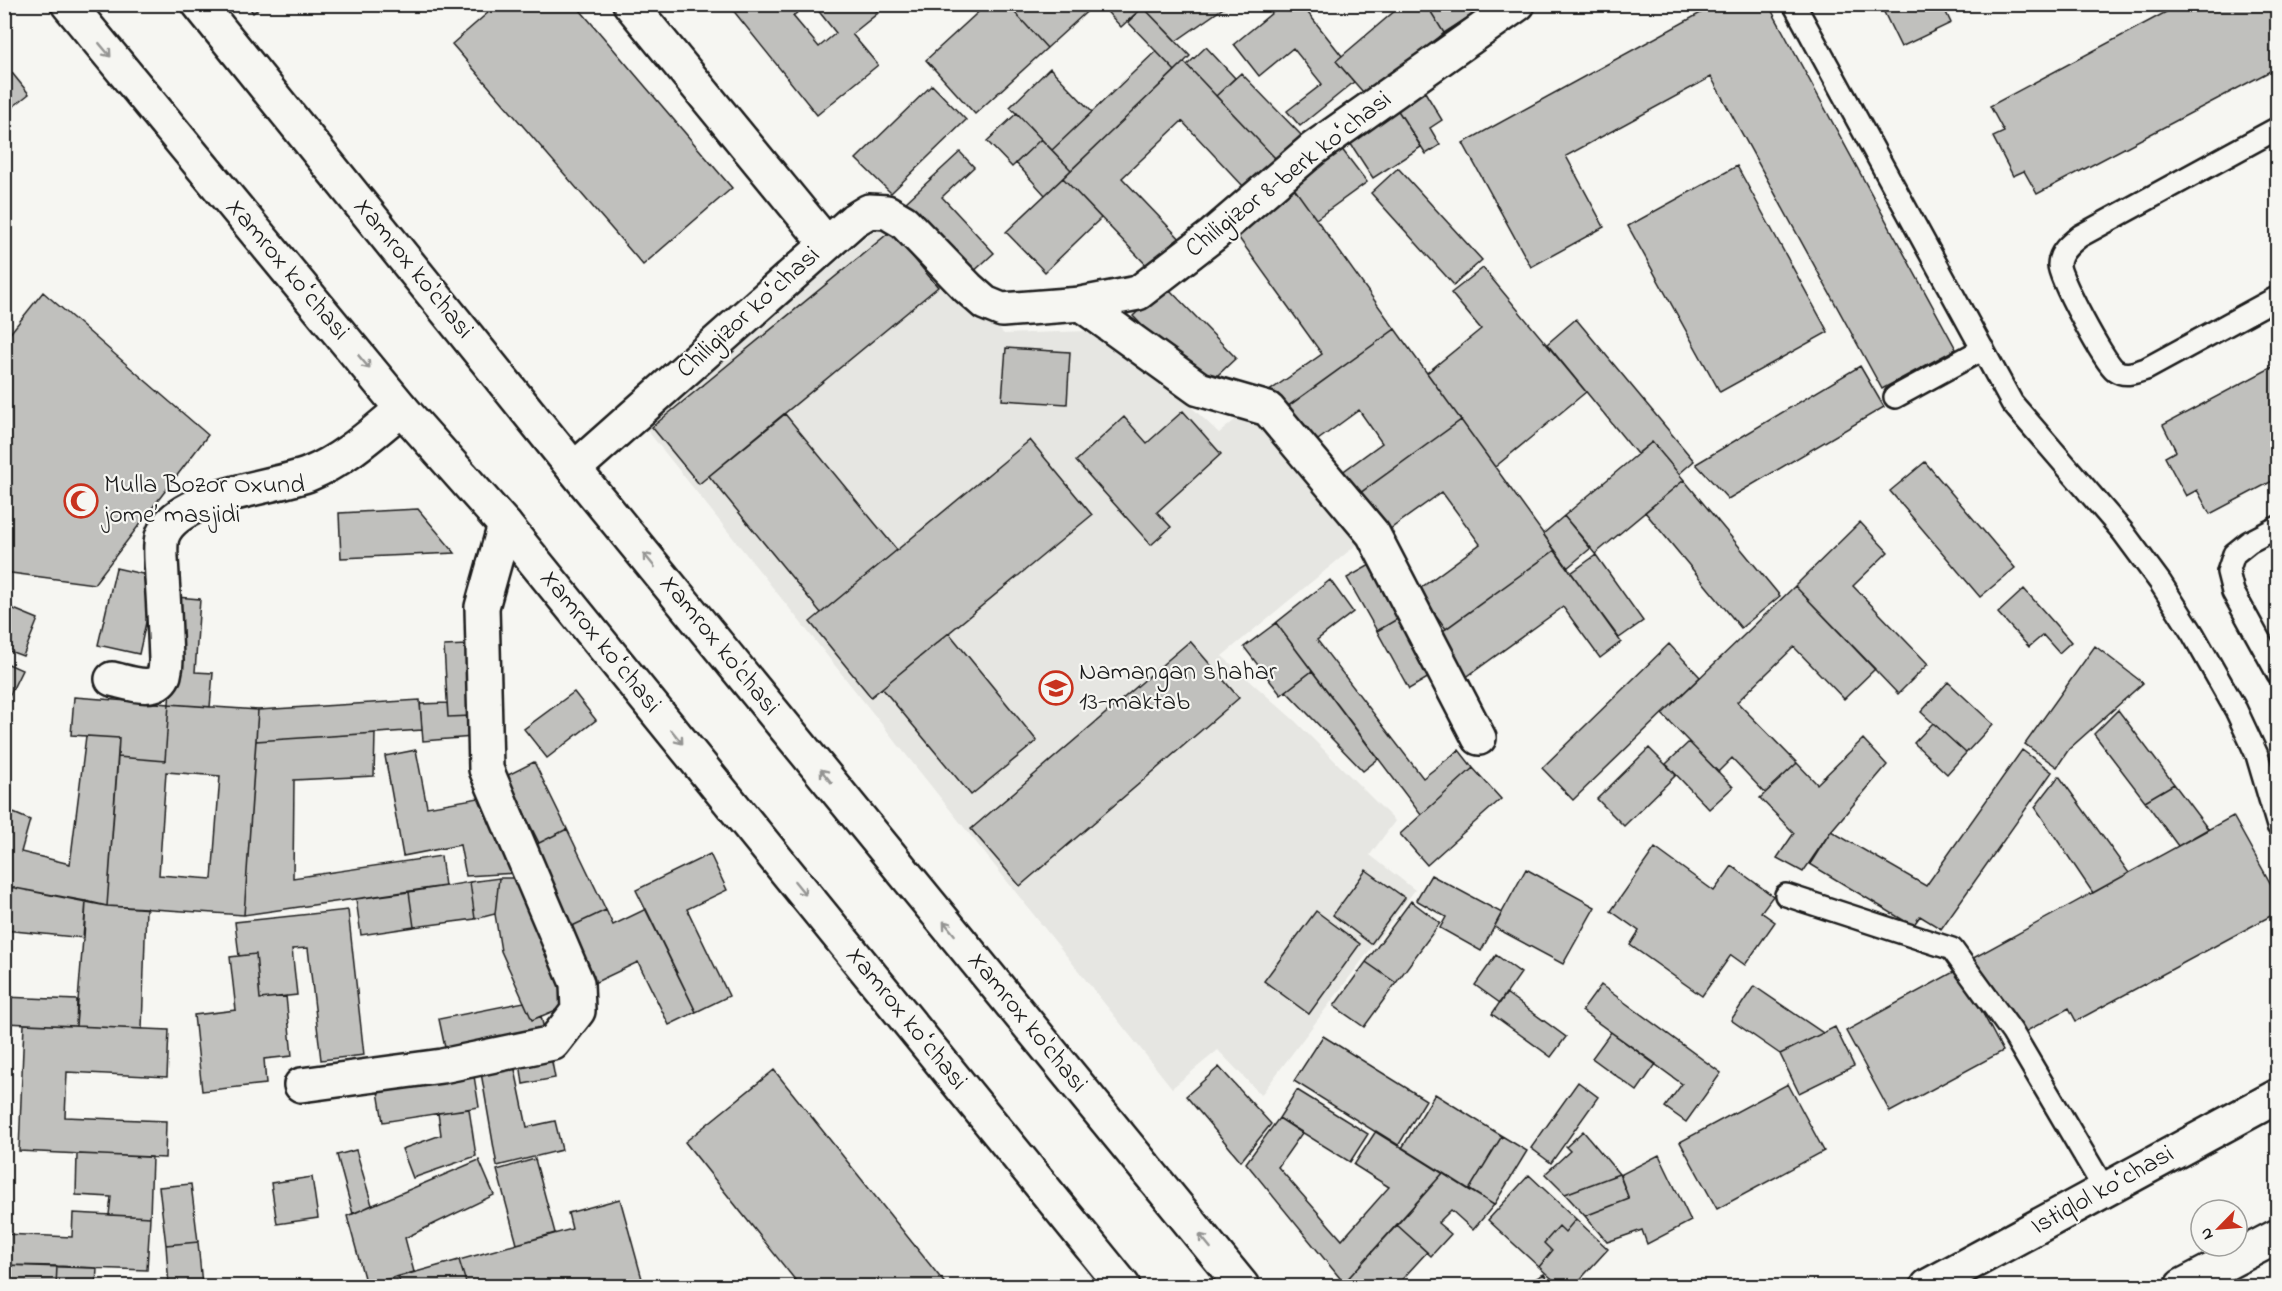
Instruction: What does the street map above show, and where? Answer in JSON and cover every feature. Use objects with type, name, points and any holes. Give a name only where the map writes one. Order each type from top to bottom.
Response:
[{"type":"street","name":"Xamrox koʻchasi","points":[[68,4],[402,409],[505,525],[1123,1287]]},
{"type":"street","name":"Xamrox ko'chasi","points":[[199,4],[574,469],[1242,1287]]},
{"type":"street","name":"Chiligizor koʻchasi","points":[[574,469],[827,244],[630,4]]},
{"type":"street","name":"Chiligizor 8-berk koʻchasi","points":[[827,244],[854,220],[869,211],[887,212],[904,222],[986,303],[1002,310],[1081,304],[1138,292],[1213,235],[1313,149],[1518,4]]},
{"type":"street","points":[[1081,304],[1199,389],[1268,409],[1373,534],[1479,738]]},
{"type":"street","points":[[112,679],[146,686],[156,684],[163,676],[166,660],[162,536],[176,518],[192,508],[242,490],[309,474],[327,465],[402,409]]},
{"type":"street","points":[[301,1085],[442,1066],[553,1043],[578,1011],[577,983],[486,769],[482,607],[505,525]]},
{"type":"street","name":"Istiqlol koʻchasi","points":[[1928,1287],[2277,1096]]},
{"type":"street","points":[[2182,1287],[2277,1236]]},
{"type":"lane","points":[[1794,4],[2012,403],[2123,532],[2160,582],[2193,634],[2236,710],[2257,756],[2277,826]]},
{"type":"lane","points":[[2277,128],[2080,236],[2066,247],[2059,264],[2064,284],[2104,355],[2116,370],[2131,374],[2146,369],[2277,297]]},
{"type":"lane","points":[[1895,397],[1983,349]]},
{"type":"lane","points":[[2277,526],[2249,542],[2234,554],[2228,572],[2233,592],[2277,674]]},
{"type":"lane","points":[[1786,896],[1952,949],[2012,1032],[2105,1190]]},
{"type":"shaded area","name":"Namangan shahar 13-maktab","points":[[890,217],[1004,334],[1088,331],[1153,371],[1219,433],[1246,411],[1361,541],[1222,656],[1295,721],[1395,821],[1370,855],[1415,890],[1261,1095],[1218,1050],[1172,1088],[643,425]]},
{"type":"building","points":[[247,4],[265,4],[253,13]]},
{"type":"building","points":[[498,4],[575,4],[732,188],[643,265],[452,44]]},
{"type":"building","points":[[728,4],[808,4],[793,16],[819,47],[836,33],[813,4],[872,4],[878,13],[852,34],[878,65],[817,115]]},
{"type":"building","points":[[987,4],[1007,4],[1047,48],[975,114],[926,60]]},
{"type":"building","points":[[1007,4],[1095,4],[1047,48]]},
{"type":"building","points":[[1100,4],[1146,4],[1121,27]]},
{"type":"building","points":[[1146,4],[1229,4],[1176,41],[1143,7]]},
{"type":"building","points":[[1283,4],[1301,4],[1342,56],[1336,61],[1354,82],[1300,126],[1287,111],[1322,84],[1293,48],[1259,76],[1234,44]]},
{"type":"building","points":[[1403,4],[1426,4],[1444,33],[1369,99],[1336,61]]},
{"type":"building","points":[[1426,4],[1489,4],[1444,33]]},
{"type":"building","points":[[1717,4],[1768,4],[1956,349],[1882,389],[1711,77],[1566,156],[1604,227],[1531,267],[1463,143]]},
{"type":"building","points":[[1880,4],[1942,4],[1951,23],[1901,47]]},
{"type":"building","points":[[2181,4],[2278,4],[2278,67],[2037,194],[2024,171],[2013,176],[1993,137],[2004,132],[1990,106]]},
{"type":"building","points":[[1143,7],[1190,56],[1175,71],[1128,22]]},
{"type":"building","points":[[1206,47],[1235,78],[1216,96],[1187,65]]},
{"type":"building","points":[[1156,51],[1175,71],[1071,170],[1052,150]]},
{"type":"building","points":[[1184,62],[1275,158],[1244,187],[1182,121],[1122,178],[1185,244],[1154,273],[1063,178]]},
{"type":"building","points":[[4,63],[29,94],[4,114]]},
{"type":"building","points":[[1050,68],[1092,112],[1052,150],[1010,107]]},
{"type":"building","points":[[1241,73],[1302,136],[1277,160],[1216,96]]},
{"type":"building","points":[[932,85],[966,120],[891,193],[856,159]]},
{"type":"building","points":[[1425,92],[1442,120],[1430,128],[1440,145],[1426,154],[1397,109]]},
{"type":"building","points":[[1397,109],[1421,147],[1373,178],[1343,132]]},
{"type":"building","points":[[1017,113],[1041,139],[1012,167],[987,141]]},
{"type":"building","points":[[1041,139],[1071,170],[1045,195],[1016,163]]},
{"type":"building","points":[[1341,148],[1367,182],[1316,219],[1291,184]]},
{"type":"building","points":[[960,152],[974,167],[942,197],[994,253],[971,274],[905,203]]},
{"type":"building","points":[[1737,166],[1828,332],[1720,392],[1628,226]]},
{"type":"building","points":[[1398,168],[1482,260],[1454,285],[1371,193]]},
{"type":"building","points":[[1063,178],[1101,218],[1045,272],[1006,232]]},
{"type":"building","points":[[1291,184],[1395,329],[1281,411],[1268,392],[1322,354],[1231,227]]},
{"type":"building","points":[[891,231],[938,287],[699,484],[652,427]]},
{"type":"building","points":[[1483,268],[1586,392],[1495,467],[1427,373],[1481,329],[1451,293]]},
{"type":"building","points":[[1165,285],[1236,358],[1203,389],[1133,316]]},
{"type":"building","name":"Mulla Bozor Oxund jome’ masjidi","points":[[43,292],[208,435],[94,584],[11,573],[4,568],[4,341]]},
{"type":"building","points":[[1576,319],[1694,461],[1679,474],[1652,442],[1637,454],[1547,344]]},
{"type":"building","points":[[1395,329],[1461,420],[1357,495],[1341,473],[1382,443],[1359,410],[1311,445],[1286,408]]},
{"type":"building","points":[[1006,348],[1070,352],[1067,404],[1002,400]]},
{"type":"building","points":[[2278,364],[2278,478],[2210,514],[2197,490],[2186,496],[2165,457],[2176,451],[2163,425]]},
{"type":"building","points":[[1860,366],[1884,407],[1728,499],[1696,464]]},
{"type":"building","points":[[1183,411],[1221,454],[1157,512],[1171,527],[1151,545],[1076,461],[1124,417],[1147,443]]},
{"type":"building","points":[[785,414],[897,550],[821,613],[709,476]]},
{"type":"building","points":[[1461,420],[1555,550],[1446,629],[1418,590],[1480,544],[1442,492],[1379,537],[1352,499]]},
{"type":"building","points":[[1030,440],[1092,515],[871,697],[810,622]]},
{"type":"building","points":[[1652,442],[1684,480],[1595,554],[1564,516]]},
{"type":"building","points":[[1925,462],[2015,568],[1980,597],[1890,491]]},
{"type":"building","points":[[1684,480],[1780,596],[1741,628],[1645,512]]},
{"type":"building","points":[[418,509],[455,553],[341,558],[339,513]]},
{"type":"building","points":[[1564,516],[1591,548],[1567,568],[1543,534]]},
{"type":"building","points":[[1860,522],[1888,552],[1853,586],[1928,664],[1898,694],[1795,586]]},
{"type":"building","points":[[1555,550],[1621,642],[1600,658],[1563,607],[1465,678],[1436,636]]},
{"type":"building","points":[[1596,555],[1643,621],[1619,638],[1571,573]]},
{"type":"building","points":[[1370,565],[1399,618],[1377,631],[1347,578]]},
{"type":"building","points":[[116,568],[156,577],[139,654],[98,645]]},
{"type":"building","points":[[1330,580],[1353,612],[1317,640],[1423,778],[1459,750],[1473,768],[1421,815],[1276,623]]},
{"type":"building","points":[[1795,586],[1875,669],[1844,699],[1794,647],[1737,702],[1797,763],[1765,793],[1732,758],[1718,772],[1662,714]]},
{"type":"building","points":[[2024,589],[2071,642],[2059,653],[2043,635],[2029,647],[1998,613]]},
{"type":"building","points":[[176,597],[200,599],[195,672],[213,673],[210,707],[169,704]]},
{"type":"building","points":[[4,605],[38,619],[23,656],[4,649]]},
{"type":"building","points":[[1399,618],[1431,676],[1409,689],[1377,631]]},
{"type":"building","points":[[1276,623],[1312,671],[1281,695],[1244,647]]},
{"type":"building","points":[[949,633],[1037,741],[971,795],[882,688]]},
{"type":"building","points":[[1190,641],[1239,698],[1020,886],[971,829]]},
{"type":"building","points":[[1669,644],[1700,677],[1573,800],[1542,768]]},
{"type":"building","points":[[467,645],[471,716],[448,717],[444,646]]},
{"type":"building","points":[[2095,646],[2143,683],[2069,749],[2057,767],[2025,744]]},
{"type":"building","points":[[4,662],[22,670],[4,707]]},
{"type":"building","points":[[1312,671],[1378,759],[1363,771],[1286,691]]},
{"type":"building","points":[[1948,682],[1993,724],[1966,753],[1921,712]]},
{"type":"building","points":[[574,692],[596,720],[547,758],[524,729]]},
{"type":"building","points":[[74,697],[169,704],[165,761],[118,757],[119,738],[71,735]]},
{"type":"building","points":[[420,700],[422,730],[256,741],[258,710]]},
{"type":"building","points":[[447,703],[448,717],[471,716],[473,737],[423,741],[420,704]]},
{"type":"building","points":[[169,704],[258,710],[244,915],[107,906],[118,757],[165,761]],"holes":[[[166,772],[220,776],[212,879],[159,875]]]},
{"type":"building","points":[[2118,710],[2174,784],[2145,801],[2094,734]]},
{"type":"building","points":[[1933,723],[1966,753],[1947,774],[1914,743]]},
{"type":"building","points":[[375,733],[374,776],[294,780],[293,878],[441,856],[445,886],[244,915],[256,741]]},
{"type":"building","points":[[86,736],[119,738],[107,906],[4,886],[4,809],[30,820],[21,852],[70,864]]},
{"type":"building","points":[[1863,739],[1887,765],[1831,831],[1803,872],[1777,858],[1794,833],[1760,798],[1797,763],[1817,784]]},
{"type":"building","points":[[1689,742],[1733,787],[1709,809],[1666,764]]},
{"type":"building","points":[[1649,748],[1676,775],[1624,826],[1597,799]]},
{"type":"building","points":[[416,750],[427,807],[496,795],[516,873],[466,876],[460,845],[403,856],[385,756]]},
{"type":"building","points":[[2022,750],[2052,772],[1941,929],[1920,916],[1913,926],[1810,864],[1831,831],[1926,886]]},
{"type":"building","points":[[534,762],[567,829],[539,843],[506,776]]},
{"type":"building","points":[[1473,768],[1501,799],[1427,865],[1400,834]]},
{"type":"building","points":[[2059,776],[2129,873],[2093,893],[2035,807]]},
{"type":"building","points":[[2174,784],[2208,829],[2178,846],[2145,801]]},
{"type":"building","points":[[2233,816],[2278,897],[2278,912],[2076,1021],[2069,1008],[2023,1033],[1966,962]]},
{"type":"building","points":[[567,829],[606,910],[568,928],[529,848]]},
{"type":"building","points":[[1655,848],[1714,891],[1732,866],[1773,896],[1761,912],[1775,922],[1745,965],[1731,955],[1702,996],[1630,945],[1639,931],[1611,911]]},
{"type":"building","points":[[710,854],[727,890],[687,909],[729,996],[696,1012],[636,890]]},
{"type":"building","points":[[1526,869],[1595,907],[1563,964],[1494,927]]},
{"type":"building","points":[[1366,870],[1405,898],[1371,944],[1333,915]]},
{"type":"building","points":[[1431,875],[1502,913],[1481,951],[1440,928],[1446,917],[1416,900]]},
{"type":"building","points":[[499,878],[495,914],[475,919],[470,882]]},
{"type":"building","points":[[499,878],[520,878],[573,1003],[532,1020],[501,951],[495,914]]},
{"type":"building","points":[[470,882],[475,919],[414,927],[409,892]]},
{"type":"building","points":[[4,886],[86,901],[84,938],[4,930]]},
{"type":"building","points":[[409,892],[414,927],[361,935],[356,899]]},
{"type":"building","points":[[86,901],[107,906],[146,908],[142,1029],[76,1026]]},
{"type":"building","points":[[1411,901],[1440,923],[1396,983],[1366,962]]},
{"type":"building","points":[[646,909],[696,1012],[669,1025],[638,962],[594,983],[568,928],[606,910],[613,925]]},
{"type":"building","points":[[348,910],[364,1055],[321,1060],[308,948],[292,949],[297,995],[260,999],[256,954],[239,956],[235,922]]},
{"type":"building","points":[[1316,911],[1360,944],[1309,1014],[1264,981]]},
{"type":"building","points":[[256,954],[260,999],[286,996],[292,1056],[264,1059],[266,1084],[202,1091],[194,1015],[236,1010],[230,957]]},
{"type":"building","points":[[1496,955],[1521,973],[1500,1003],[1475,985]]},
{"type":"building","points":[[1366,962],[1396,983],[1364,1027],[1334,1006]]},
{"type":"building","points":[[1959,969],[2003,1051],[1890,1112],[1846,1031]]},
{"type":"building","points":[[1601,985],[1721,1073],[1686,1122],[1665,1107],[1682,1084],[1582,1011]]},
{"type":"building","points":[[1754,986],[1823,1033],[1780,1054],[1731,1020]]},
{"type":"building","points":[[1506,993],[1566,1037],[1551,1057],[1492,1014]]},
{"type":"building","points":[[4,997],[77,1000],[76,1026],[4,1023]]},
{"type":"building","points":[[524,1002],[532,1020],[541,1016],[547,1043],[448,1062],[439,1019]]},
{"type":"building","points":[[24,1024],[169,1030],[167,1077],[67,1072],[65,1117],[166,1121],[165,1158],[19,1151]]},
{"type":"building","points":[[1835,1027],[1854,1066],[1799,1093],[1780,1054]]},
{"type":"building","points":[[1611,1032],[1656,1064],[1637,1091],[1592,1058]]},
{"type":"building","points":[[1323,1036],[1426,1100],[1398,1146],[1294,1081]]},
{"type":"building","points":[[512,1055],[527,1127],[555,1121],[562,1150],[497,1166],[479,1061]]},
{"type":"building","points":[[551,1057],[555,1078],[523,1084],[520,1062]]},
{"type":"building","points":[[1219,1067],[1271,1124],[1241,1161],[1186,1096]]},
{"type":"building","points":[[473,1070],[479,1107],[383,1122],[377,1085]]},
{"type":"building","points":[[774,1070],[947,1286],[800,1286],[685,1142]]},
{"type":"building","points":[[1578,1082],[1598,1097],[1551,1163],[1531,1148]]},
{"type":"building","points":[[1788,1084],[1824,1151],[1717,1209],[1680,1142]]},
{"type":"building","points":[[1297,1090],[1368,1134],[1350,1162],[1279,1118]]},
{"type":"building","points":[[1435,1094],[1502,1136],[1469,1190],[1402,1148]]},
{"type":"building","points":[[469,1109],[476,1156],[413,1178],[402,1149],[441,1135],[438,1113]]},
{"type":"building","points":[[1279,1118],[1302,1133],[1278,1167],[1342,1240],[1389,1187],[1354,1165],[1376,1131],[1443,1173],[1344,1283],[1246,1163]]},
{"type":"building","points":[[1583,1131],[1619,1174],[1565,1194],[1545,1174],[1570,1151],[1566,1147]]},
{"type":"building","points":[[1502,1136],[1527,1151],[1494,1205],[1469,1190]]},
{"type":"building","points":[[356,1150],[372,1205],[353,1214],[337,1155]]},
{"type":"building","points":[[77,1154],[152,1157],[150,1217],[109,1215],[111,1197],[76,1195]]},
{"type":"building","points":[[1659,1155],[1691,1221],[1647,1244],[1642,1230],[1607,1242],[1585,1216],[1629,1199],[1620,1175]]},
{"type":"building","points":[[535,1159],[555,1233],[517,1244],[497,1170]]},
{"type":"building","points":[[479,1160],[494,1195],[405,1238],[414,1272],[366,1285],[347,1216]]},
{"type":"building","points":[[1443,1173],[1494,1205],[1473,1230],[1451,1210],[1438,1223],[1451,1234],[1431,1256],[1397,1225]]},
{"type":"building","points":[[1619,1174],[1629,1199],[1585,1216],[1565,1194]]},
{"type":"building","points":[[1529,1175],[1576,1219],[1565,1232],[1559,1226],[1544,1243],[1552,1251],[1539,1267],[1488,1220]]},
{"type":"building","points":[[312,1177],[318,1218],[277,1224],[271,1183]]},
{"type":"building","points":[[191,1184],[198,1242],[166,1245],[159,1187]]},
{"type":"building","points":[[620,1199],[644,1286],[467,1286],[459,1260],[572,1229],[568,1213]]},
{"type":"building","points":[[73,1213],[150,1217],[147,1270],[4,1265],[4,1234],[72,1237]]},
{"type":"building","points":[[1576,1219],[1608,1249],[1574,1286],[1560,1286],[1539,1267],[1552,1251],[1544,1243],[1559,1226],[1565,1232]]},
{"type":"building","points":[[1397,1225],[1427,1252],[1396,1286],[1341,1286]]},
{"type":"building","points":[[198,1242],[202,1285],[169,1286],[166,1245]]},
{"type":"building","points":[[459,1260],[467,1286],[401,1286],[398,1277]]},
{"type":"building","points":[[4,1265],[57,1266],[56,1286],[4,1286]]},
{"type":"building","points":[[57,1266],[97,1268],[96,1286],[56,1286]]},
{"type":"building","points":[[1544,1274],[1551,1286],[1522,1286]]},
{"type":"place","name":"Mulla Bozor Oxund jome’ masjidi","points":[[81,501]]},
{"type":"place","name":"Namangan shahar 13-maktab","points":[[1056,688]]}]
